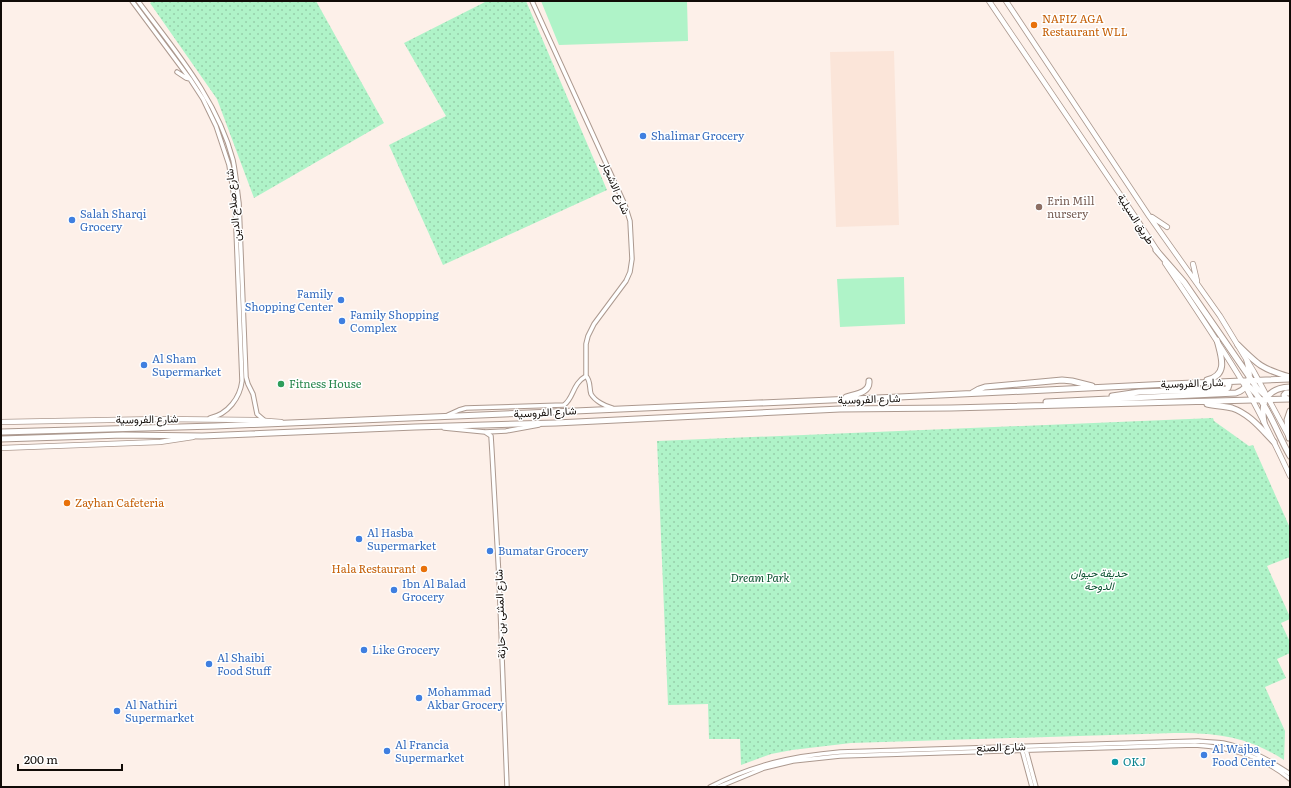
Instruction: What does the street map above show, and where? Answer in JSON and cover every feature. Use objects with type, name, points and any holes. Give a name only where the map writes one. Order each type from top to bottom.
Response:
[{"type":"highway","points":[[1156,250],[1184,282],[1248,382],[1265,400],[1290,456]]},
{"type":"highway","points":[[1196,383],[1213,378],[1221,371],[1222,360],[1217,340]]},
{"type":"highway","points":[[1238,345],[1256,363],[1264,368],[1290,378]]},
{"type":"highway","points":[[1012,406],[1057,401],[1231,393],[1240,391],[1248,382],[1247,361]]},
{"type":"highway","points":[[1242,381],[1248,382],[1290,378]]},
{"type":"highway","points":[[972,394],[985,387],[1062,380],[1099,387]]},
{"type":"highway","name":"شارع الفروسية","points":[[1,432],[839,400],[1242,381]]},
{"type":"highway","points":[[839,400],[867,389],[870,382]]},
{"type":"highway","points":[[1080,400],[1139,392],[1226,389],[1229,385],[1225,382]]},
{"type":"highway","points":[[1264,422],[1265,400],[1277,389],[1290,387]]},
{"type":"highway","points":[[1290,393],[1286,393],[1284,395],[1285,398],[1290,399]]},
{"type":"highway","name":"شارع الفروسية","points":[[1,439],[123,435],[202,436],[556,423],[840,409],[1290,399]]},
{"type":"highway","points":[[1192,402],[1228,407],[1240,412],[1251,419],[1274,442]]},
{"type":"highway","points":[[1290,411],[1287,422],[1290,439]]},
{"type":"main road","name":"طريق السيلية","points":[[989,1],[1217,340],[1242,381]]},
{"type":"main road","name":"طريق السيلية","points":[[1006,1],[1040,55],[1149,216],[1198,284],[1238,345],[1259,381],[1265,400],[1290,439]]},
{"type":"main road","points":[[1149,216],[1167,227]]},
{"type":"main road","points":[[1193,264],[1198,284]]},
{"type":"main road","points":[[1248,382],[1253,401],[1290,476]]},
{"type":"main road","name":"شارع الفروسية","points":[[1,422],[206,419],[293,422]]},
{"type":"main road","name":"شارع الفروسية","points":[[1,448],[160,442],[202,436]]},
{"type":"street","name":"شارع صلاح الدين","points":[[132,1],[190,79],[207,105],[225,151],[232,175],[235,203],[242,383],[237,398],[231,405],[218,416],[206,419]]},
{"type":"street","name":"شارع صلاح الدين","points":[[138,1],[193,75],[211,104],[229,147],[236,175],[239,203],[248,382],[253,394],[257,414],[265,420]]},
{"type":"street","name":"شارع الاشجار","points":[[532,1],[625,205],[630,221],[632,259],[630,272],[626,281],[594,324],[586,344],[586,376],[592,396],[602,404],[614,409]]},
{"type":"street","points":[[177,72],[190,79],[193,75]]},
{"type":"street","name":"شارع الفروسية","points":[[447,416],[466,408],[560,406],[567,403],[576,385],[586,376]]},
{"type":"street","points":[[242,383],[248,382]]},
{"type":"street","name":"شارع الفروسية","points":[[415,427],[500,432],[556,423]]},
{"type":"street","points":[[485,432],[490,435],[492,440]]},
{"type":"street","points":[[492,440],[494,434],[500,432]]},
{"type":"street","name":"شارع المثنى بن حارثة","points":[[492,440],[499,578],[506,787]]},
{"type":"street","name":"شارع الصنع","points":[[710,787],[724,779],[763,764],[809,755],[840,752],[1024,748],[1191,741],[1222,743],[1244,749],[1272,761],[1290,774]]},
{"type":"street","name":"شارع الصنع","points":[[1024,748],[1188,745],[1213,746],[1229,748],[1249,754],[1268,763],[1290,779]]},
{"type":"street","points":[[1024,748],[1032,787]]},
{"type":"street","points":[[1024,748],[1036,787]]},
{"type":"street","name":"شارع الصنع","points":[[718,787],[764,768],[793,761],[894,752]]},
{"type":"shaded area","points":[[894,51],[899,225],[836,227],[830,52]]},
{"type":"green space","points":[[153,1],[316,1],[384,123],[254,198],[217,99],[150,3]]},
{"type":"green space","points":[[487,1],[526,1],[607,190],[443,265],[389,145],[446,116],[404,43]]},
{"type":"green space","points":[[541,1],[687,1],[688,41],[559,45]]},
{"type":"green space","points":[[904,277],[905,324],[840,327],[837,279]]},
{"type":"green space","name":"حديقة حيوان الدوحة","points":[[1213,418],[1214,421],[1249,446],[1253,445],[1290,528],[1290,557],[1267,566],[1290,617],[1290,619],[1281,623],[1290,642],[1290,653],[1277,659],[1286,678],[1265,687],[1285,731],[1284,760],[1270,752],[1244,741],[1218,735],[1174,733],[851,743],[771,754],[741,765],[740,739],[709,739],[708,704],[668,705],[657,441]]},
{"type":"place","name":"NAFIZ AGA Restaurant WLL","points":[[1034,25]]},
{"type":"place","name":"Shalimar Grocery","points":[[643,136]]},
{"type":"place","name":"Erin Mill nursery","points":[[1039,207]]},
{"type":"place","name":"Salah Sharqi Grocery","points":[[72,220]]},
{"type":"place","name":"Family Shopping Center","points":[[341,300]]},
{"type":"place","name":"Family Shopping Complex","points":[[342,321]]},
{"type":"place","name":"Al Sham Supermarket","points":[[144,365]]},
{"type":"place","name":"Fitness House","points":[[281,384]]},
{"type":"place","name":"Zayhan Cafeteria","points":[[67,503]]},
{"type":"place","name":"Al Hasba Supermarket","points":[[359,539]]},
{"type":"place","name":"Bumatar Grocery","points":[[490,551]]},
{"type":"place","name":"Hala Restaurant","points":[[424,569]]},
{"type":"place","name":"Ibn Al Balad Grocery","points":[[394,590]]},
{"type":"place","name":"Like Grocery","points":[[364,650]]},
{"type":"place","name":"Al Shaibi Food Stuff","points":[[209,664]]},
{"type":"place","name":"Mohammad Akbar Grocery","points":[[419,698]]},
{"type":"place","name":"Al Nathiri Supermarket","points":[[117,711]]},
{"type":"place","name":"Al Francia Supermarket","points":[[387,751]]},
{"type":"place","name":"Al Wajba Food Center","points":[[1204,755]]},
{"type":"place","name":"OKJ","points":[[1115,762]]},
{"type":"park label","name":"Dream Park","points":[[760,578]]}]
